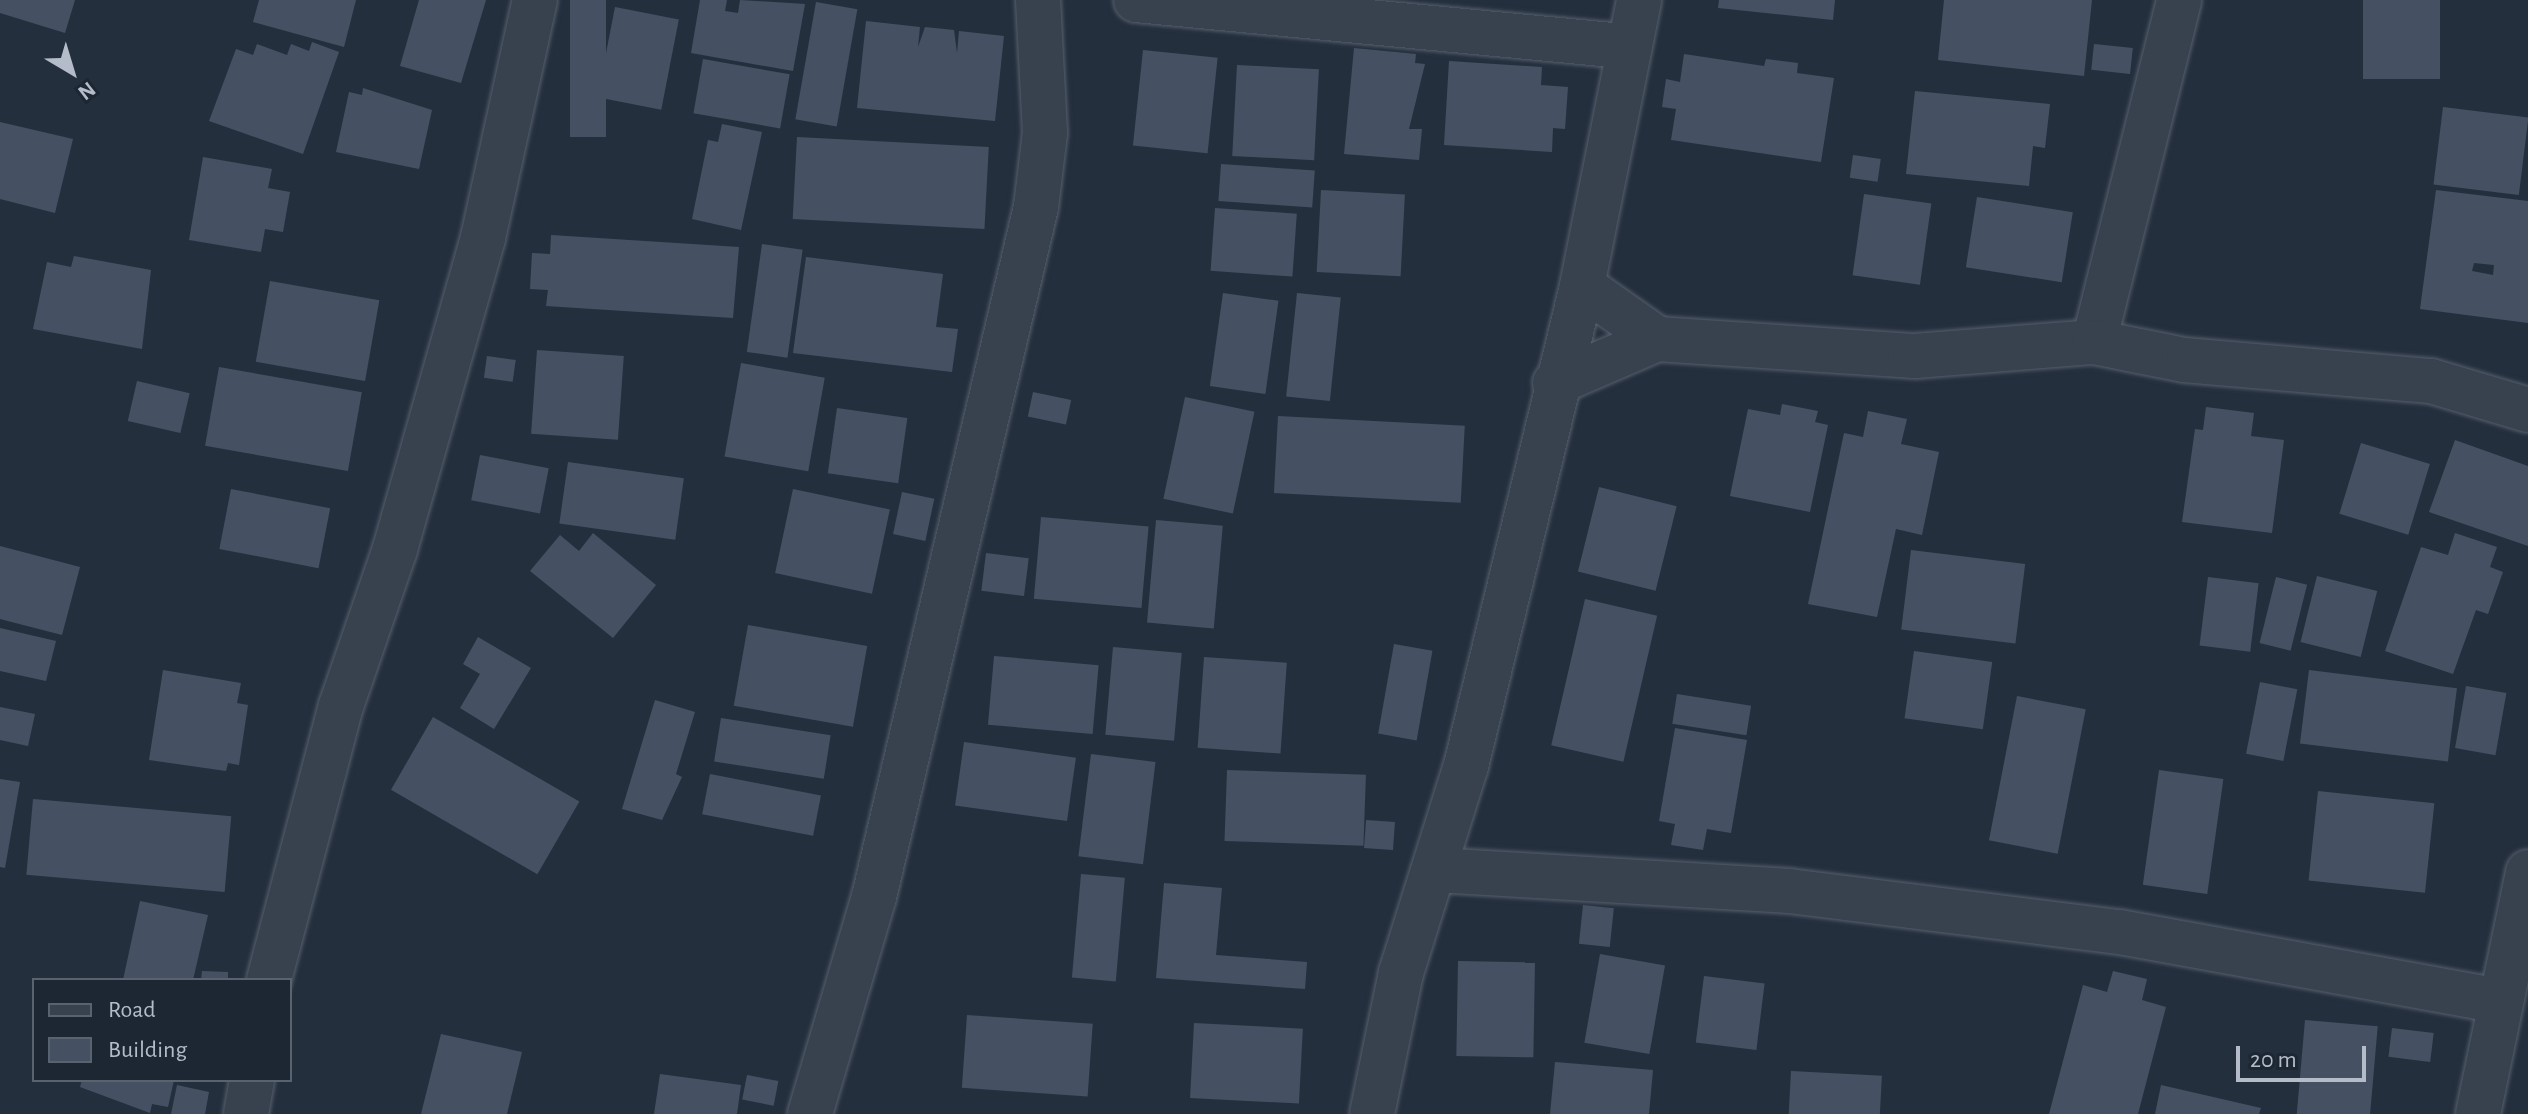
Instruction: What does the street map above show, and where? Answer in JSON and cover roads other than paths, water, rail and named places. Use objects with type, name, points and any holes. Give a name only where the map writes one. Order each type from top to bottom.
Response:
[{"type":"street","points":[[270,978],[341,706],[395,549],[483,238],[535,0]]},
{"type":"street","points":[[810,1114],[874,897],[1036,207],[1045,133],[1038,0]]},
{"type":"street","points":[[1136,0],[1629,47]]},
{"type":"street","points":[[1372,1114],[1401,973],[1437,870],[1555,383],[1582,286],[1639,0]]},
{"type":"street","points":[[2094,342],[2179,0]]},
{"type":"street","points":[[1582,286],[1657,339]]},
{"type":"street","points":[[1555,383],[1657,339],[1915,356],[2094,342],[2184,360],[2431,381],[2528,410]]},
{"type":"street","points":[[1437,870],[1789,891],[2120,932],[2501,1001]]},
{"type":"street","points":[[2478,1114],[2528,872]]},
{"type":"street","points":[[246,1114],[252,1082]]}]
